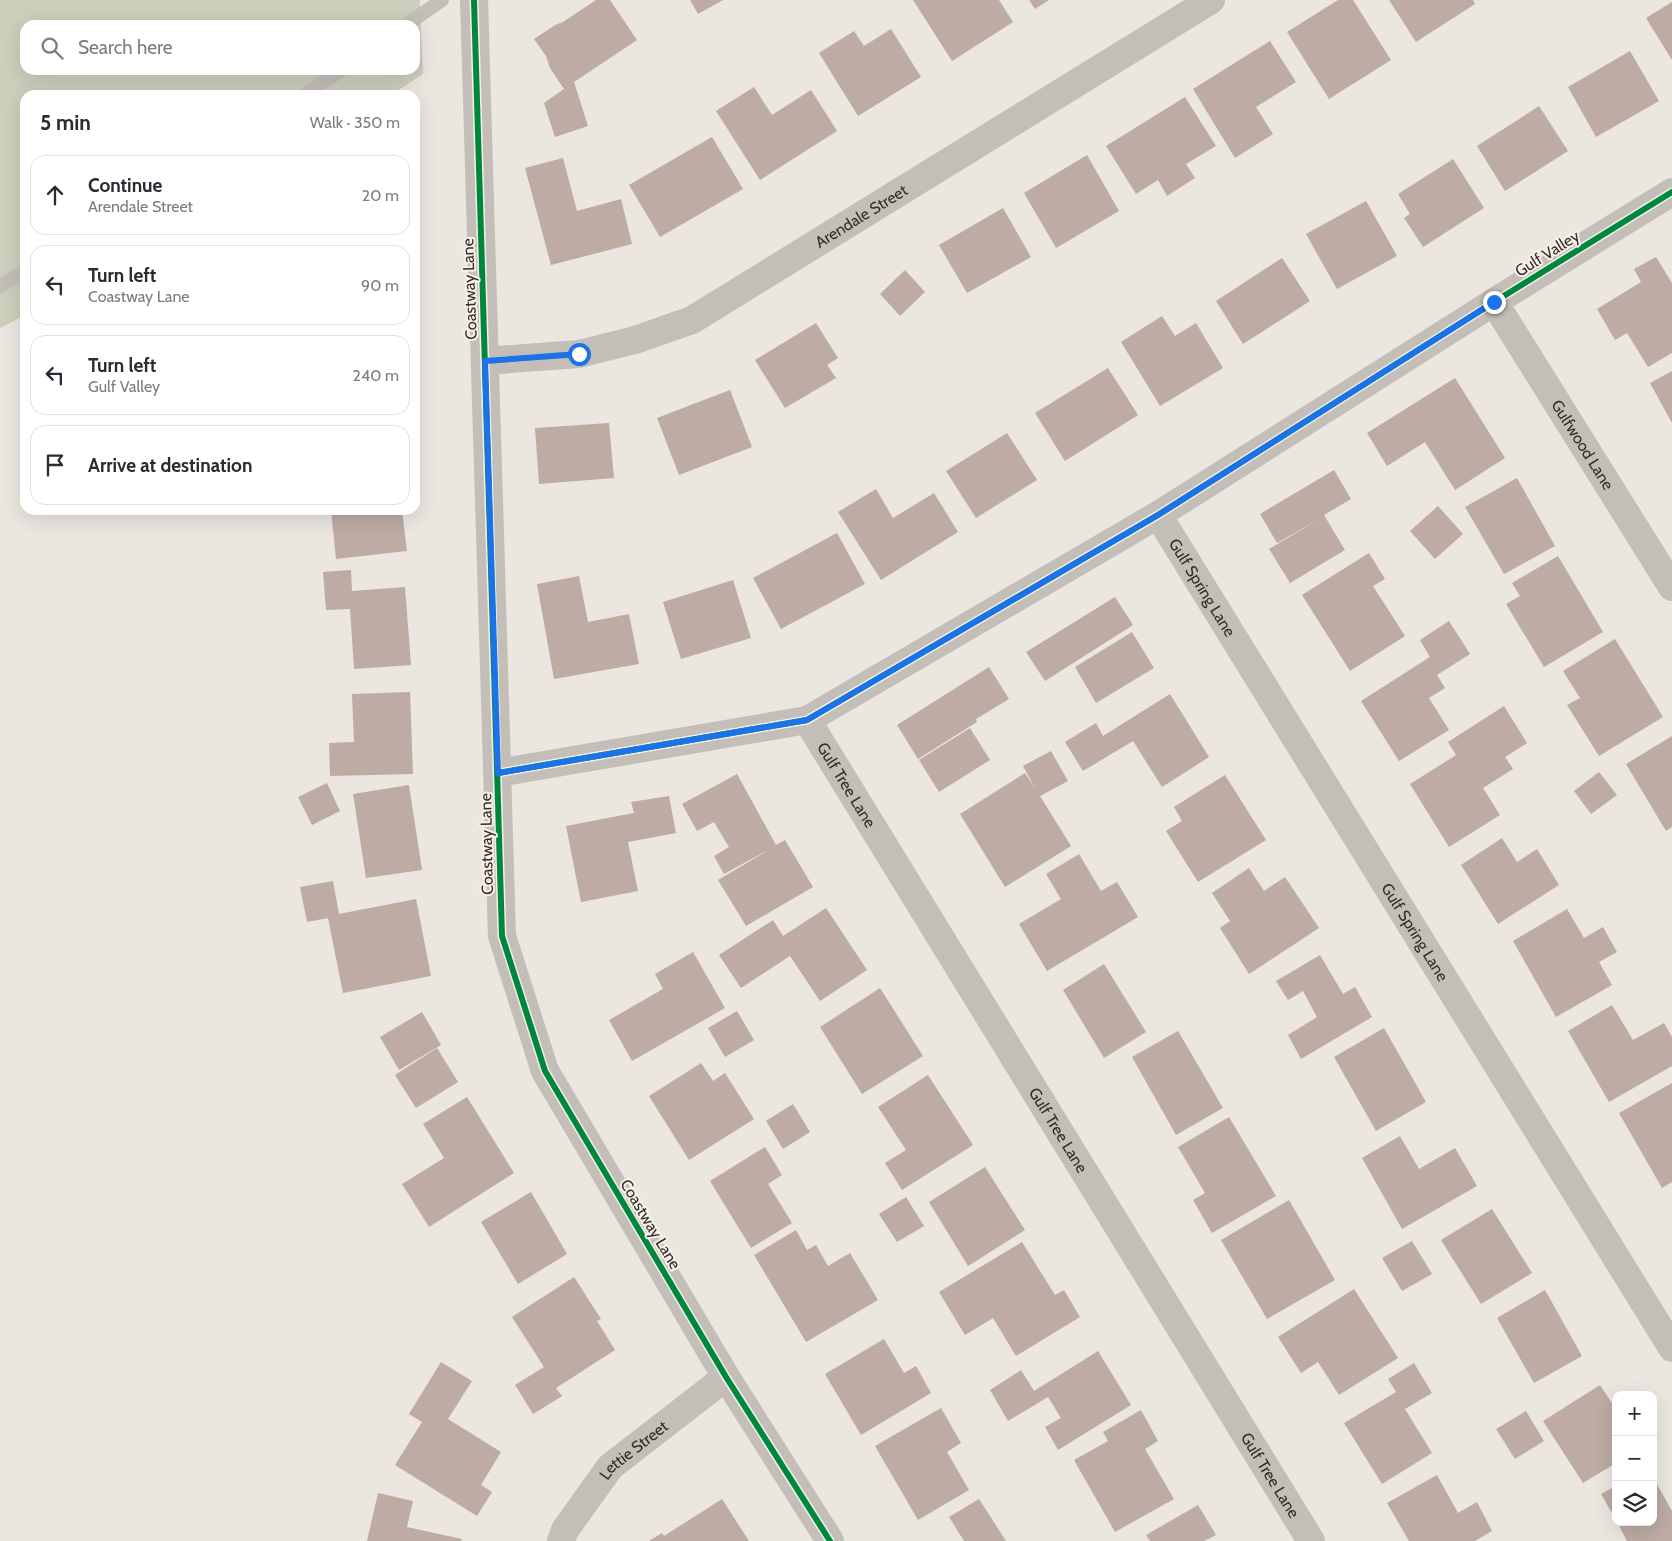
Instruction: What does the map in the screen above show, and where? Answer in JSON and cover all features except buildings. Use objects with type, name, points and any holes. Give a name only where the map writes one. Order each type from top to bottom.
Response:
[{"type":"street","name":"Coastway Lane","points":[[474,0],[502,936],[545,1071],[726,1377],[830,1541]]},
{"type":"street","name":"Arendale Street","points":[[485,361],[579,354],[635,340],[692,320],[1211,0]]},
{"type":"street","name":"Gulf Valley","points":[[498,773],[807,720],[1158,515],[1494,302],[1672,192]]},
{"type":"street","name":"Gulfwood Lane","points":[[1494,302],[1672,587]]},
{"type":"street","name":"Gulf Spring Lane","points":[[1158,515],[1672,1348]]},
{"type":"street","name":"Gulf Tree Lane","points":[[807,720],[1311,1541]]},
{"type":"street","name":"Lettie Street","points":[[561,1541],[565,1530],[610,1467],[726,1377]]},
{"type":"lane","points":[[413,20],[442,0]]},
{"type":"lane","points":[[312,90],[334,75]]},
{"type":"lane","points":[[0,286],[20,274]]},
{"type":"green space","points":[[0,0],[420,0],[423,74],[399,90],[20,90],[20,318],[0,328]]},
{"type":"cycle path","points":[[474,0],[502,936],[545,1071],[726,1377],[830,1541]]},
{"type":"cycle path","points":[[498,773],[807,720],[1158,515],[1494,302],[1672,192]]},
{"type":"route","points":[[579,354],[485,361],[498,773],[807,720],[1158,515],[1494,302]]}]
